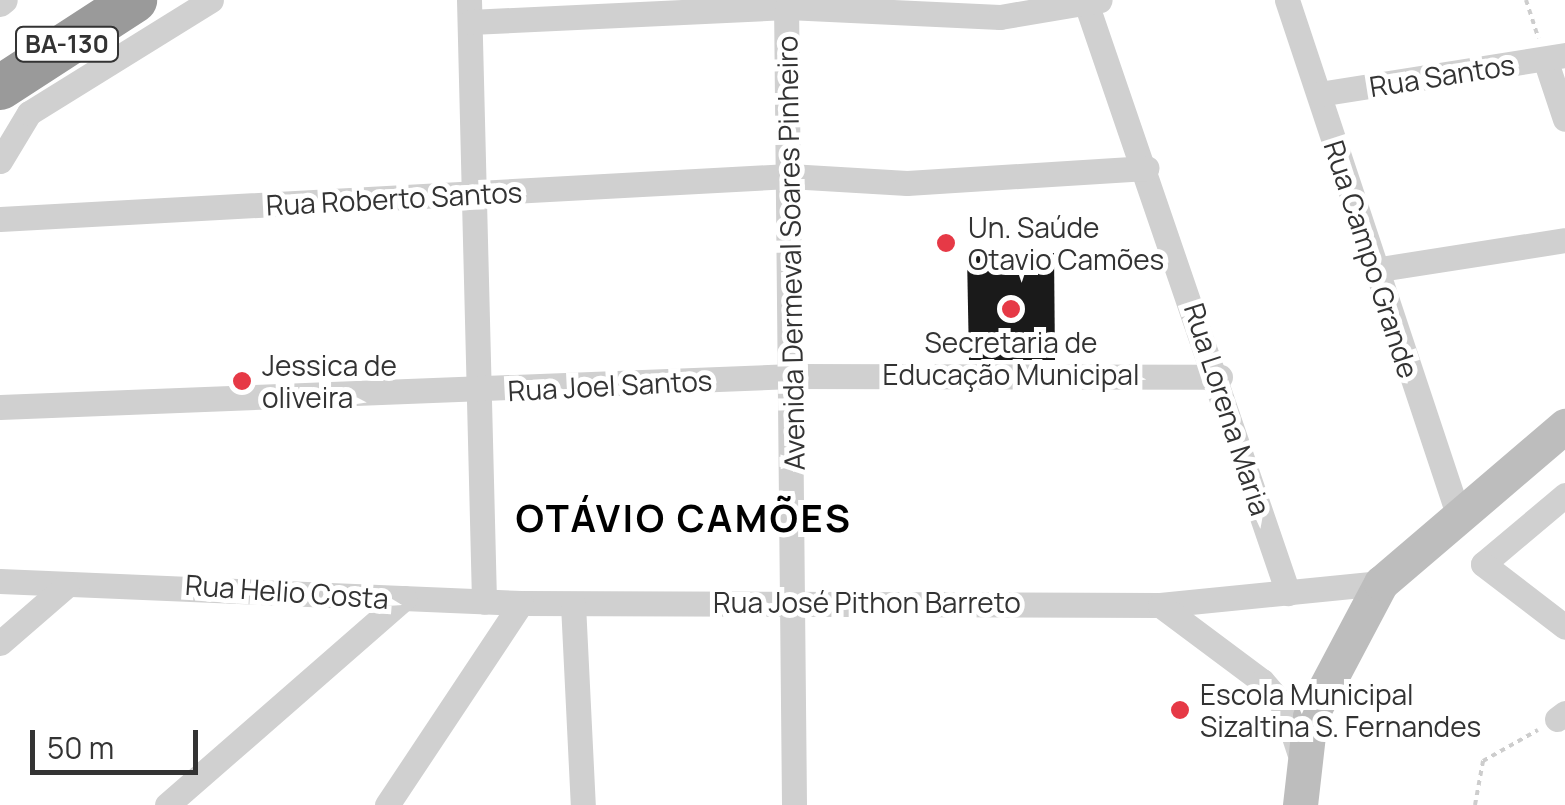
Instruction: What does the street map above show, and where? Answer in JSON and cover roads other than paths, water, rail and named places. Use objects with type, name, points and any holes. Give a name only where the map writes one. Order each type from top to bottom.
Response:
[{"type":"highway","name":"BA-130","points":[[0,87],[134,0]]},
{"type":"street","points":[[2,144],[60,91],[211,0]]},
{"type":"street","name":"Rua Campo Grande","points":[[1287,0],[1459,517]]},
{"type":"street","points":[[484,602],[471,194],[470,11],[787,4],[986,17],[1091,2]]},
{"type":"street","name":"Rua Lorena Maria","points":[[1091,2],[1220,377],[1288,594]]},
{"type":"street","name":"Avenida Dermeval Soares Pinheiro","points":[[787,4],[794,805]]},
{"type":"street","points":[[1555,57],[1565,119]]},
{"type":"street","name":"Rua Santos","points":[[1319,94],[1555,57]]},
{"type":"street","name":"Rua Roberto Santos","points":[[0,219],[789,176],[945,182],[1147,168]]},
{"type":"street","points":[[1374,270],[1565,240]]},
{"type":"street","name":"Rua Joel Santos","points":[[0,407],[480,392],[792,376],[1220,377]]},
{"type":"street","points":[[1299,752],[1329,670],[1381,583],[1565,426]]},
{"type":"street","points":[[1565,495],[1483,564],[1565,627]]},
{"type":"street","name":"Rua Helio Costa","points":[[0,581],[573,604]]},
{"type":"street","name":"Rua José Pithon Barreto","points":[[573,604],[794,598],[1160,605],[1381,583]]},
{"type":"street","points":[[0,643],[67,585]]},
{"type":"street","points":[[168,805],[404,598]]},
{"type":"street","points":[[388,805],[521,603]]},
{"type":"street","points":[[573,604],[583,805]]},
{"type":"street","points":[[1160,605],[1262,681],[1284,706],[1299,752],[1300,805]]},
{"type":"place","name":"Un. Saúde Otavio Camões","points":[[946,243]]},
{"type":"place","name":"Secretaria de Educação Municipal","points":[[1011,309]]},
{"type":"place","name":"Jessica de oliveira","points":[[242,381]]},
{"type":"place","name":"Escola Municipal Sizaltina S. Fernandes","points":[[1180,710]]},
{"type":"district","name":"OTÁVIO CAMÕES","points":[[684,518]]}]
